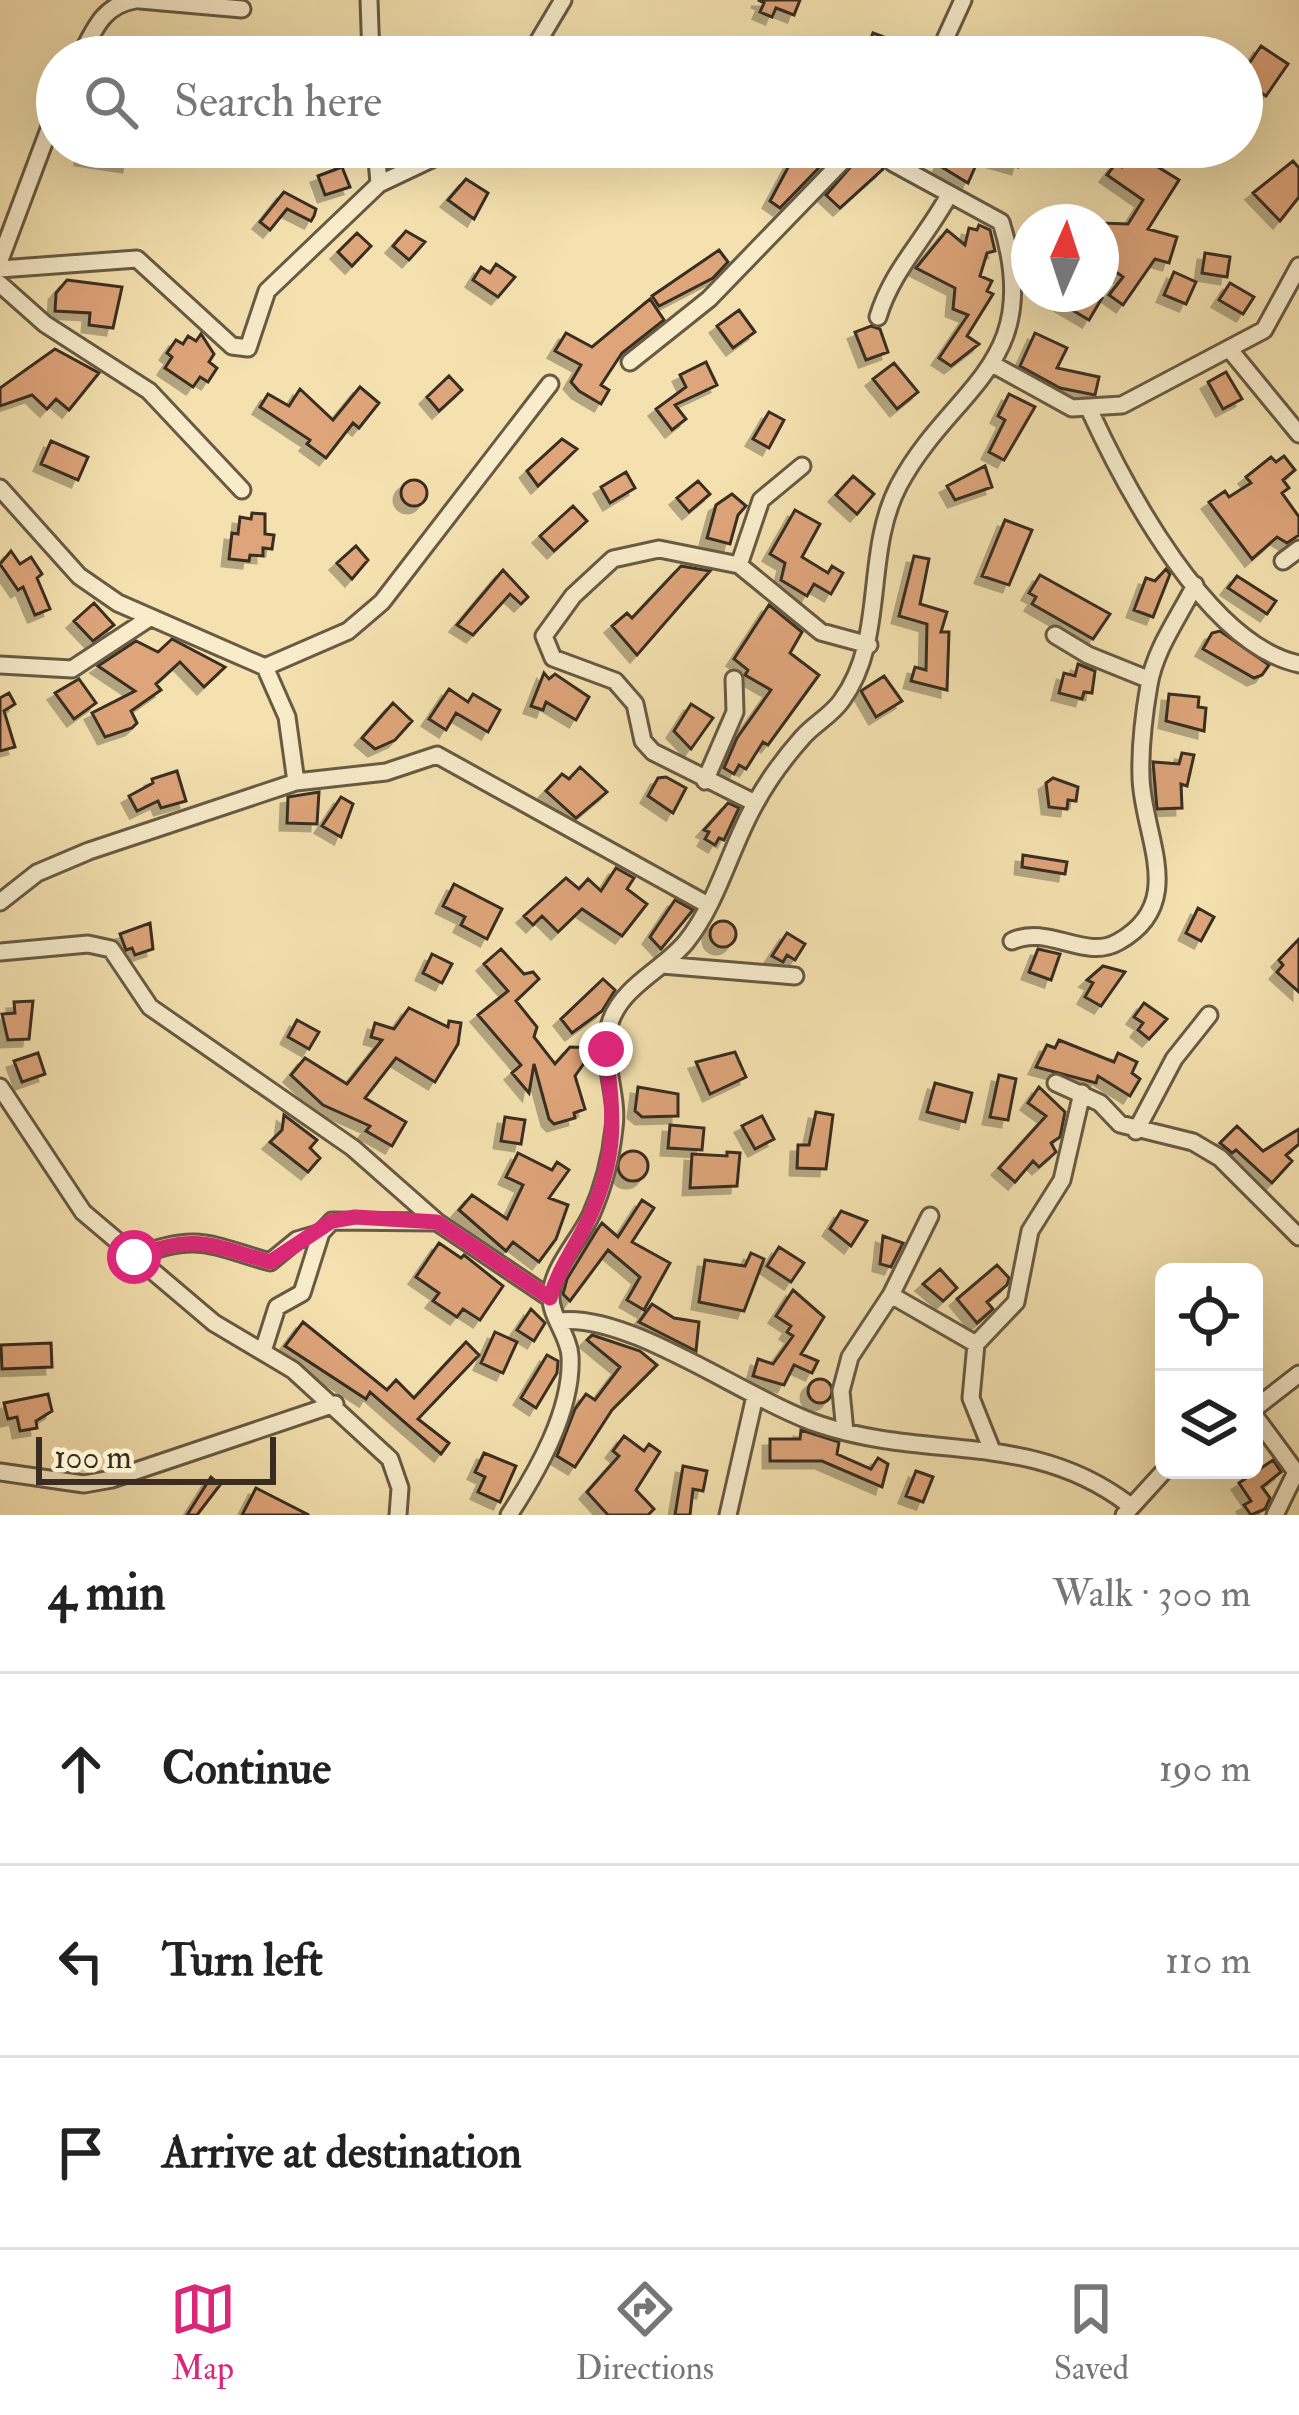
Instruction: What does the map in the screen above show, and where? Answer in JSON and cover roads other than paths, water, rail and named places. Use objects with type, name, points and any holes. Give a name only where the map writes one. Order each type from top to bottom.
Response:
[{"type":"street","points":[[91,36],[117,3],[137,0],[242,10]]},
{"type":"street","points":[[369,0],[370,36]]},
{"type":"street","points":[[542,36],[563,0]]},
{"type":"street","points":[[947,36],[963,0]]},
{"type":"street","points":[[36,165],[1,259],[137,259],[232,346],[248,348],[267,291],[379,184],[413,168]]},
{"type":"street","points":[[378,168],[379,184]]},
{"type":"street","points":[[630,362],[709,299],[836,168]]},
{"type":"street","points":[[550,1298],[590,1216],[611,1150],[616,1114],[606,1049],[612,1018],[630,992],[688,939],[755,803],[802,737],[841,702],[869,645],[869,596],[882,517],[903,478],[994,365],[1008,326],[1004,232],[994,217],[902,168]]},
{"type":"street","points":[[878,317],[889,281],[928,234],[949,194]]},
{"type":"street","points":[[994,365],[1049,398],[1090,411],[1122,405],[1264,330],[1299,266]]},
{"type":"street","points":[[0,284],[62,336],[149,391],[242,490]]},
{"type":"street","points":[[1230,350],[1299,434]]},
{"type":"street","points":[[265,667],[348,631],[382,602],[550,383]]},
{"type":"street","points":[[1090,411],[1121,475],[1195,585],[1246,635],[1283,660],[1299,664]]},
{"type":"street","points":[[739,565],[761,500],[802,466]]},
{"type":"street","points":[[0,488],[79,576],[148,619],[265,667],[287,717],[296,782]]},
{"type":"street","points":[[1283,561],[1299,549]]},
{"type":"street","points":[[755,803],[653,752],[644,741],[635,704],[615,681],[553,658],[544,636],[573,596],[613,560],[627,554],[695,552],[739,565],[821,632],[869,645]]},
{"type":"street","points":[[1012,941],[1035,932],[1095,947],[1112,946],[1136,929],[1152,905],[1161,880],[1141,776],[1150,680],[1195,585]]},
{"type":"street","points":[[0,664],[72,669],[148,619]]},
{"type":"street","points":[[1055,635],[1088,656],[1150,680]]},
{"type":"street","points":[[705,781],[734,712],[734,679]]},
{"type":"street","points":[[0,902],[17,886],[60,861],[296,782],[386,772],[444,756],[708,905]]},
{"type":"street","points":[[0,952],[88,944],[111,949],[150,1007],[353,1148],[437,1222],[550,1298],[570,1352],[568,1380],[550,1442],[509,1515]]},
{"type":"street","points":[[662,965],[795,976]]},
{"type":"street","points":[[1136,1131],[1174,1059],[1208,1015]]},
{"type":"street","points":[[1056,1083],[1082,1093],[1136,1131],[1178,1137],[1220,1158],[1299,1237]]},
{"type":"street","points":[[0,1087],[37,1135],[63,1189],[134,1257],[214,1323],[263,1351],[335,1404],[390,1459],[400,1488],[398,1515]]},
{"type":"street","points":[[991,1448],[971,1398],[976,1343],[1016,1302],[1030,1232],[1062,1180],[1082,1093]]},
{"type":"street","points":[[844,1432],[841,1391],[850,1357],[890,1295],[930,1216]]},
{"type":"street","points":[[134,1257],[186,1240],[230,1246],[270,1262],[332,1221],[355,1217],[437,1222]]},
{"type":"street","points":[[263,1351],[280,1302],[302,1293],[306,1286],[321,1232]]},
{"type":"street","points":[[890,1295],[976,1343]]},
{"type":"street","points":[[559,1321],[603,1322],[755,1396],[844,1432],[908,1447],[991,1448],[1070,1469],[1126,1510],[1156,1479]]},
{"type":"street","points":[[1263,1404],[1299,1374]]},
{"type":"street","points":[[728,1515],[755,1396]]},
{"type":"street","points":[[0,1472],[84,1484],[112,1479],[335,1404]]},
{"type":"street","points":[[1263,1425],[1296,1472],[1275,1515]]}]
